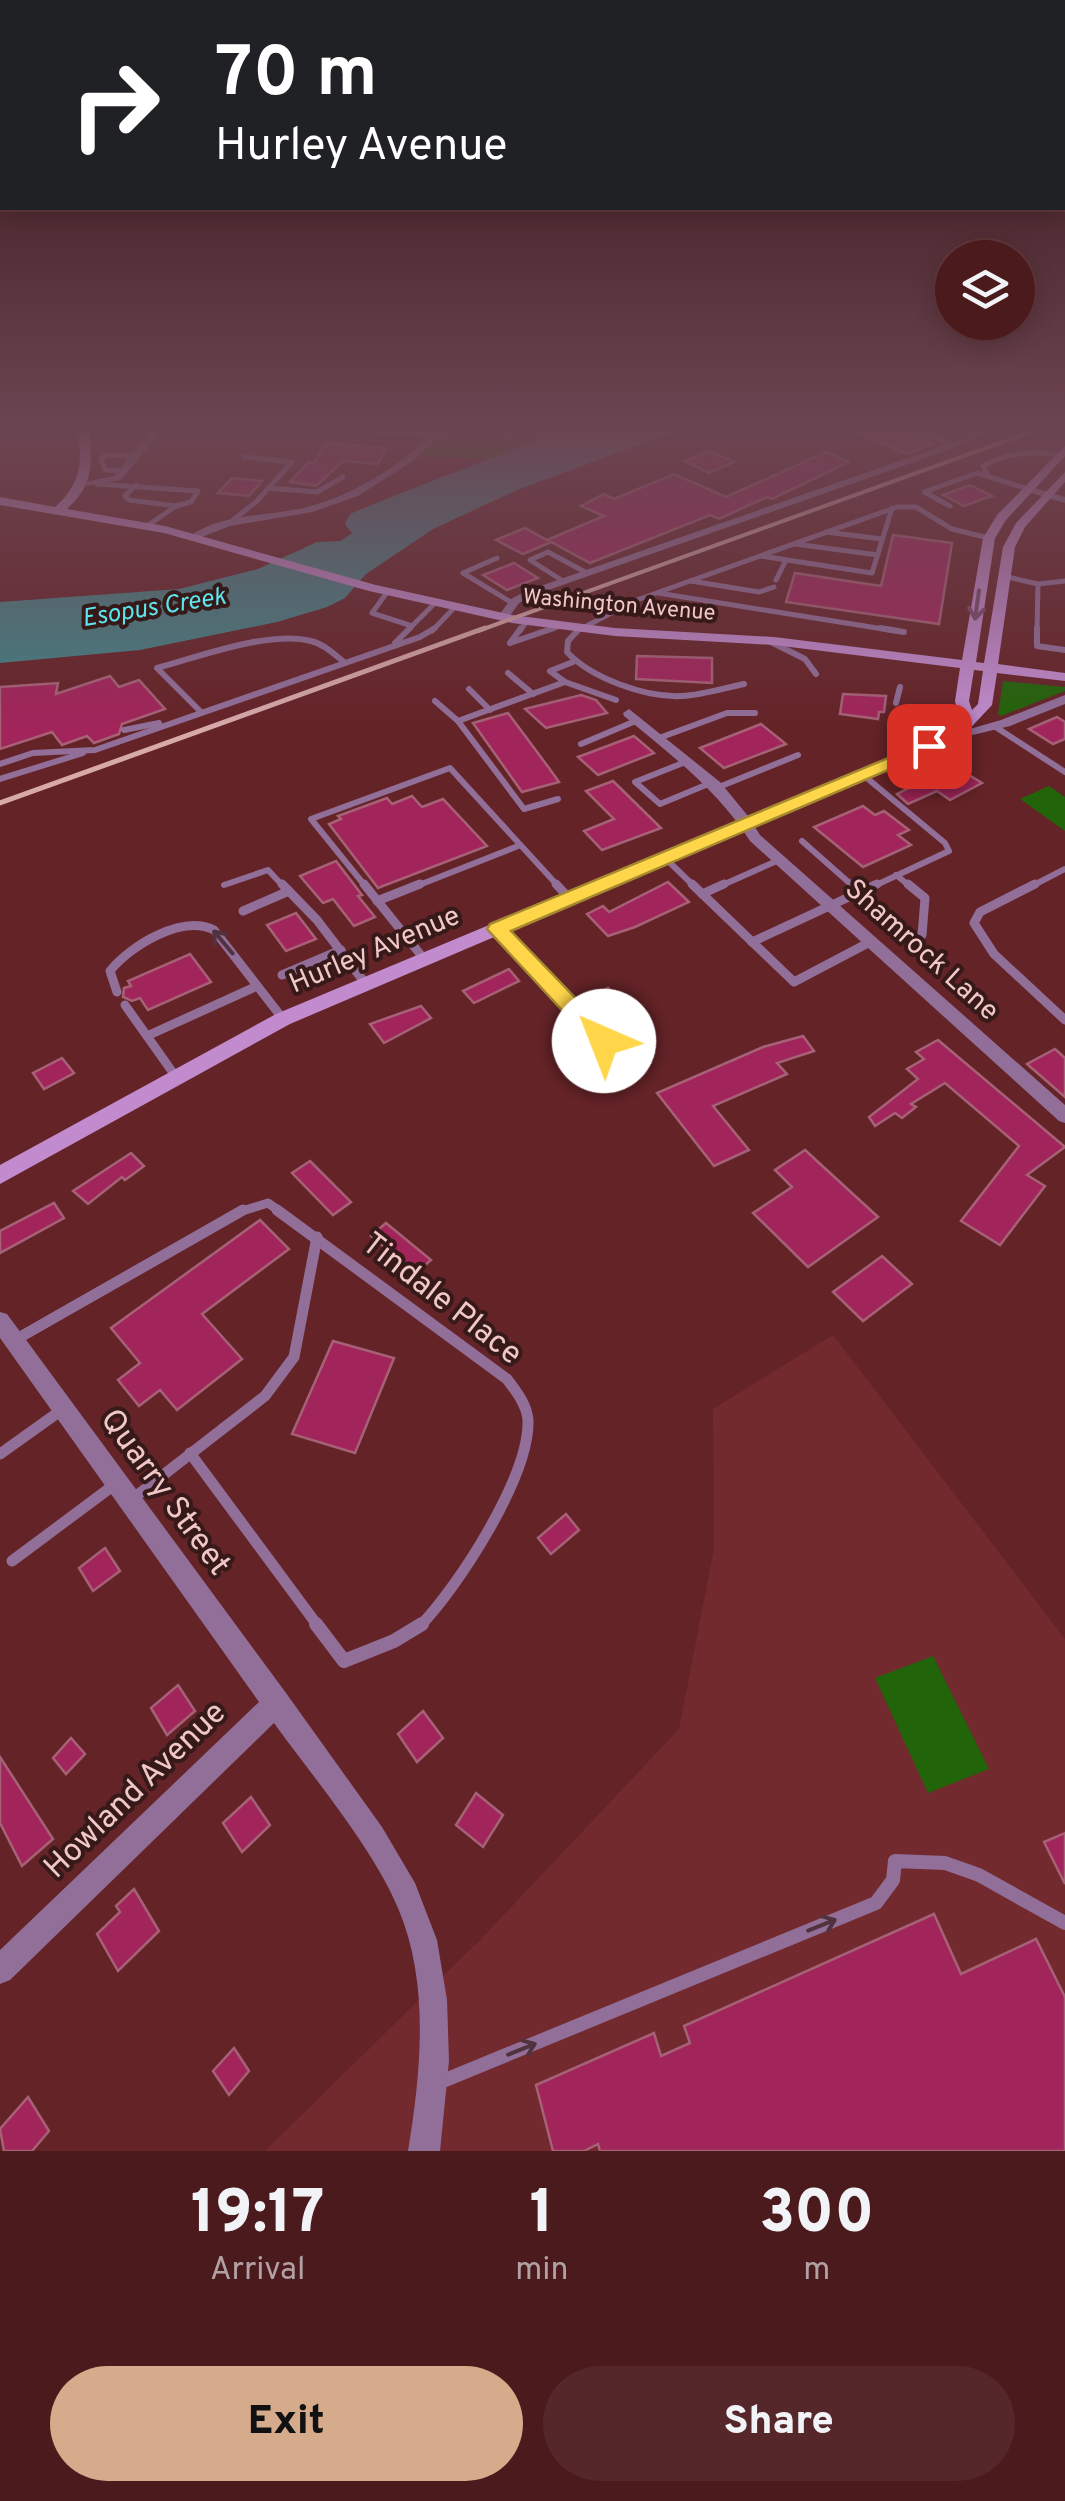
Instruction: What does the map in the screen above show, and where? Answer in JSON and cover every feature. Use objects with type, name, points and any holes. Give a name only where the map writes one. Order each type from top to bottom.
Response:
[{"type":"street","name":"Washington Avenue","points":[[157,528],[381,590],[526,622],[578,629],[768,640],[1065,676]]},
{"type":"street","points":[[194,537],[213,528]]},
{"type":"street","points":[[503,618],[530,593],[715,528]]},
{"type":"street","points":[[962,729],[962,701],[988,538],[996,528]]},
{"type":"street","points":[[962,729],[985,705],[1003,576],[1013,538],[1021,528]]},
{"type":"street","name":"Hurley Avenue","points":[[0,1175],[283,1019],[962,729],[994,726],[1062,703]]},
{"type":"street","name":"Shamrock Lane","points":[[633,717],[716,785],[738,806],[755,838],[1065,1116]]},
{"type":"street","name":"Quarry Street","points":[[0,1321],[372,1836],[413,1908],[423,1941],[434,2010],[432,2086],[424,2151]]},
{"type":"street","name":"Howland Avenue","points":[[0,1970],[276,1702]]},
{"type":"lane","points":[[744,684],[675,696],[572,662],[566,652],[568,641],[578,629],[655,592],[833,528]]},
{"type":"lane","points":[[758,556],[872,573],[885,528]]},
{"type":"lane","points":[[951,528],[988,538]]},
{"type":"lane","points":[[823,532],[882,539]]},
{"type":"lane","points":[[792,543],[878,555]]},
{"type":"lane","points":[[563,581],[530,560],[548,552],[587,573]]},
{"type":"lane","points":[[497,558],[464,573],[514,604]]},
{"type":"lane","points":[[688,580],[759,592],[775,584],[786,560]]},
{"type":"lane","points":[[1003,576],[1038,584],[1065,580]]},
{"type":"lane","points":[[1038,584],[1037,646],[1065,650]]},
{"type":"lane","points":[[381,590],[372,614],[412,626]]},
{"type":"lane","points":[[655,592],[904,632]]},
{"type":"lane","points":[[394,644],[435,603]]},
{"type":"lane","points":[[0,778],[182,720],[432,630],[454,608]]},
{"type":"lane","points":[[526,622],[510,643],[560,626]]},
{"type":"lane","points":[[201,712],[157,668],[280,638],[308,640],[326,647],[344,662]]},
{"type":"lane","points":[[768,640],[805,659],[816,674]]},
{"type":"lane","points":[[572,662],[550,672],[616,700]]},
{"type":"lane","points":[[508,673],[533,694]]},
{"type":"lane","points":[[458,721],[566,682]]},
{"type":"lane","points":[[896,703],[900,687]]},
{"type":"lane","points":[[469,688],[490,710]]},
{"type":"lane","points":[[436,701],[458,721],[524,809],[558,799]]},
{"type":"lane","points":[[659,738],[728,713],[755,713]]},
{"type":"lane","points":[[890,731],[894,714]]},
{"type":"lane","points":[[581,744],[633,717]]},
{"type":"lane","points":[[124,730],[182,720]]},
{"type":"lane","points":[[994,726],[1065,772]]},
{"type":"lane","points":[[0,764],[33,752],[93,746]]},
{"type":"lane","points":[[688,762],[635,782],[660,804],[798,755]]},
{"type":"lane","points":[[424,959],[311,819],[450,768],[570,899]]},
{"type":"lane","points":[[752,942],[828,904],[946,855],[949,847],[862,774]]},
{"type":"lane","points":[[802,840],[913,940],[922,935],[925,898],[896,875]]},
{"type":"lane","points":[[377,901],[518,846]]},
{"type":"lane","points":[[666,858],[794,982],[870,942]]},
{"type":"lane","points":[[702,894],[779,860]]},
{"type":"lane","points":[[224,885],[265,869],[290,891],[365,984]]},
{"type":"lane","points":[[1065,869],[980,912],[974,923],[994,954],[1065,1020]]},
{"type":"lane","points":[[244,911],[290,891]]},
{"type":"lane","points":[[116,992],[110,970],[117,960],[168,935],[204,925],[214,930],[283,1019]]},
{"type":"lane","points":[[497,929],[628,1066]]},
{"type":"lane","points":[[282,975],[340,950]]},
{"type":"lane","points":[[147,1036],[258,986]]},
{"type":"lane","points":[[125,1004],[176,1077]]},
{"type":"lane","name":"Tindale Place","points":[[15,1340],[252,1205],[268,1203],[507,1379],[521,1396],[528,1421],[524,1450],[485,1535],[446,1598],[420,1626],[344,1660],[190,1454]]},
{"type":"lane","points":[[12,1561],[190,1454],[265,1396],[294,1357],[317,1237]]},
{"type":"lane","points":[[0,1454],[62,1409]]},
{"type":"lane","points":[[432,2086],[876,1903],[893,1880],[895,1860],[946,1863],[979,1875],[1065,1923]]},
{"type":"shaded area","points":[[833,1335],[1065,1639],[1065,2151],[265,2151],[482,1938],[679,1729],[714,1549],[713,1409]]},
{"type":"green space","points":[[1003,681],[1065,687],[1065,691],[1001,716],[998,714]]},
{"type":"green space","points":[[1049,786],[1065,797],[1065,831],[1020,799]]},
{"type":"green space","points":[[933,1656],[989,1769],[928,1793],[875,1678]]},
{"type":"water","name":"Esopus Creek","points":[[348,528],[434,528],[366,574],[345,598],[327,607],[277,622],[140,650],[0,663],[0,602],[179,589],[258,569],[317,542],[341,541],[352,533]]},
{"type":"building","points":[[526,528],[547,540],[575,528],[677,528],[590,563],[551,542],[523,554],[496,540]]},
{"type":"building","points":[[893,535],[952,543],[939,624],[786,602],[795,573],[881,586]]},
{"type":"building","points":[[514,563],[538,578],[507,590],[483,575]]},
{"type":"building","points":[[637,656],[712,658],[712,683],[636,679]]},
{"type":"building","points":[[110,676],[119,687],[139,680],[165,709],[122,724],[119,734],[94,743],[87,736],[62,745],[52,732],[0,749],[0,687],[58,683],[56,694]]},
{"type":"building","points":[[843,694],[886,696],[884,712],[879,712],[878,719],[840,714]]},
{"type":"building","points":[[581,695],[596,700],[607,713],[546,728],[525,709]]},
{"type":"building","points":[[508,713],[559,782],[522,792],[473,723]]},
{"type":"building","points":[[1057,717],[1065,722],[1065,739],[1053,744],[1029,729]]},
{"type":"building","points":[[761,724],[786,744],[724,768],[700,748]]},
{"type":"building","points":[[634,736],[654,753],[598,775],[578,757]]},
{"type":"building","points":[[959,769],[982,783],[950,800],[937,791],[908,804],[897,794],[935,775]]},
{"type":"building","points":[[613,781],[661,828],[602,850],[584,831],[614,819],[586,791]]},
{"type":"building","points":[[412,796],[422,807],[443,799],[487,846],[378,888],[329,824],[341,819],[338,816],[387,798],[392,804]]},
{"type":"building","points":[[863,806],[875,815],[884,811],[909,830],[898,835],[911,845],[863,867],[814,827]]},
{"type":"building","points":[[336,861],[375,917],[354,926],[333,899],[323,903],[300,876]]},
{"type":"building","points":[[668,882],[689,902],[635,927],[608,936],[587,914],[603,906],[609,912]]},
{"type":"building","points":[[296,913],[316,939],[286,951],[267,925]]},
{"type":"building","points":[[190,954],[211,982],[148,1010],[140,998],[132,1001],[123,997],[124,988],[131,986],[128,981]]},
{"type":"building","points":[[509,969],[519,981],[474,1003],[463,991]]},
{"type":"building","points":[[608,988],[649,1029],[619,1045],[579,1003]]},
{"type":"building","points":[[421,1006],[431,1018],[384,1043],[370,1024]]},
{"type":"building","points":[[803,1036],[814,1051],[777,1063],[787,1074],[713,1106],[749,1150],[714,1166],[657,1093],[763,1047]]},
{"type":"building","points":[[938,1040],[1065,1147],[1027,1175],[1045,1186],[1000,1245],[961,1221],[1019,1146],[945,1083],[911,1104],[916,1107],[902,1118],[895,1113],[875,1126],[869,1117],[918,1079],[907,1069],[924,1059],[916,1052]]},
{"type":"building","points":[[1055,1049],[1065,1058],[1065,1097],[1027,1064]]},
{"type":"building","points":[[62,1058],[74,1073],[44,1089],[33,1073]]},
{"type":"building","points":[[805,1150],[878,1217],[808,1267],[753,1213],[792,1187],[775,1170]]},
{"type":"building","points":[[131,1153],[144,1166],[125,1180],[122,1177],[88,1204],[73,1191]]},
{"type":"building","points":[[310,1161],[351,1202],[333,1215],[292,1173]]},
{"type":"building","points":[[54,1203],[64,1218],[0,1253],[0,1231]]},
{"type":"building","points":[[260,1220],[289,1249],[202,1314],[242,1359],[177,1410],[160,1390],[139,1406],[118,1380],[140,1363],[111,1328]]},
{"type":"building","points":[[386,1223],[431,1260],[416,1273],[371,1236]]},
{"type":"building","points":[[882,1256],[912,1284],[863,1321],[833,1292]]},
{"type":"building","points":[[333,1341],[394,1358],[355,1453],[292,1434]]},
{"type":"building","points":[[566,1514],[579,1530],[551,1554],[538,1538]]},
{"type":"building","points":[[105,1548],[120,1571],[93,1591],[79,1568]]},
{"type":"building","points":[[178,1685],[195,1711],[167,1735],[151,1708]]},
{"type":"building","points":[[423,1711],[443,1738],[417,1762],[398,1734]]},
{"type":"building","points":[[71,1738],[85,1754],[66,1774],[53,1758]]},
{"type":"building","points":[[0,1757],[53,1839],[22,1866],[0,1823]]},
{"type":"building","points":[[476,1793],[503,1815],[483,1847],[456,1825]]},
{"type":"building","points":[[251,1797],[270,1825],[242,1852],[223,1823]]},
{"type":"building","points":[[1065,1833],[1065,1884],[1044,1842]]},
{"type":"building","points":[[134,1889],[159,1931],[118,1971],[97,1934],[120,1912],[116,1906]]},
{"type":"building","points":[[934,1914],[961,1974],[1036,1939],[1065,1997],[1065,2151],[600,2151],[598,2144],[584,2151],[553,2151],[536,2085],[654,2033],[661,2056],[690,2043],[684,2026]]},
{"type":"building","points":[[234,2048],[249,2071],[229,2095],[213,2071]]},
{"type":"building","points":[[28,2097],[49,2131],[32,2151],[4,2151],[0,2129]]},
{"type":"railway","points":[[478,631],[763,528]]},
{"type":"railway","points":[[0,803],[485,628]]},
{"type":"route","points":[[604,1041],[497,929],[929,746]]}]
